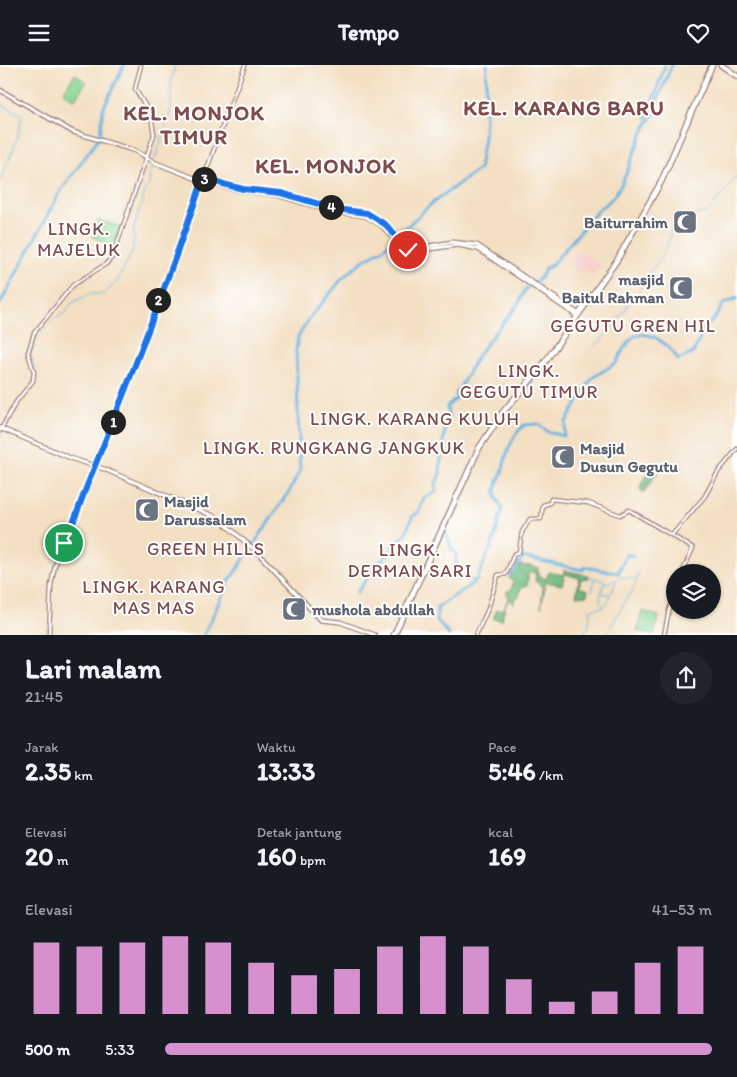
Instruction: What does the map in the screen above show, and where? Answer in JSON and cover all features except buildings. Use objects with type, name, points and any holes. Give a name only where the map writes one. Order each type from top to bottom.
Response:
[{"type":"main road","points":[[721,65],[737,76]]},
{"type":"main road","points":[[394,635],[418,586],[446,515],[487,434],[540,369],[617,260],[653,197],[711,66]]},
{"type":"main road","points":[[0,90],[70,130],[140,153],[148,158]]},
{"type":"main road","points":[[131,150],[201,180],[272,193],[324,207],[367,213],[387,229],[399,244],[408,250],[452,242],[474,244],[488,251],[578,315]]},
{"type":"main road","points":[[140,153],[149,152]]},
{"type":"main road","points":[[3,430],[73,459],[96,466],[218,518],[253,549],[298,598],[326,621],[340,622],[375,635]]},
{"type":"street","points":[[3,430],[17,401],[33,381],[34,370],[28,355],[33,335],[73,285],[111,259],[148,158],[154,135],[153,121],[135,86],[141,65]]},
{"type":"street","points":[[49,635],[53,570],[73,527],[245,65]]},
{"type":"street","points":[[672,535],[704,498],[718,471],[737,449]]},
{"type":"street","points":[[476,635],[488,609],[498,575],[506,574],[514,554],[519,552],[521,535],[526,523],[530,519],[541,519],[543,505],[550,503],[551,499],[588,503],[620,515],[629,510],[694,549],[686,564]]},
{"type":"street","points":[[664,635],[667,619]]},
{"type":"shaded area","points":[[577,250],[600,265],[594,274],[587,270],[584,275],[567,264]]},
{"type":"green space","points":[[75,74],[86,82],[74,100],[63,92]]},
{"type":"green space","points":[[98,220],[121,227],[114,246],[92,237]]},
{"type":"green space","points":[[655,463],[662,466],[644,492],[641,491],[640,486]]},
{"type":"green space","points":[[517,565],[538,568],[538,575],[546,579],[549,572],[563,575],[564,570],[590,576],[589,578],[581,579],[579,587],[588,590],[587,595],[576,596],[579,578],[565,574],[562,585],[546,582],[541,608],[543,587],[535,581],[536,573],[529,572],[527,585],[521,588],[519,596],[514,599],[514,605],[510,599],[505,606],[502,620],[493,619],[497,609],[503,610],[509,596],[507,591],[511,590],[513,582],[509,578]]},
{"type":"green space","points":[[642,611],[659,616],[654,634],[637,631]]},
{"type":"waterway","points":[[0,304],[60,192],[100,136],[103,109],[124,65]]},
{"type":"waterway","points":[[166,126],[171,107],[171,82],[175,65]]},
{"type":"waterway","points":[[204,635],[228,583],[290,490],[300,471],[296,350],[298,337],[309,319],[341,280],[362,261],[382,250],[431,204],[479,169],[484,137],[487,65]]},
{"type":"waterway","points":[[647,118],[665,65]]},
{"type":"waterway","points":[[357,592],[372,572],[371,568],[388,555],[392,546],[405,535],[412,517],[419,511],[424,498],[436,492],[435,486],[440,473],[441,456],[445,452],[443,444],[446,423],[449,420],[447,406],[456,399],[456,393],[476,359],[517,305],[525,290],[540,278],[545,268],[551,266],[600,208],[610,201],[618,190],[641,137],[654,115],[654,108],[672,65]]},
{"type":"waterway","points":[[0,104],[22,115],[17,139],[9,160]]},
{"type":"waterway","points":[[155,159],[165,129]]},
{"type":"waterway","points":[[0,180],[8,162]]},
{"type":"waterway","points":[[26,392],[33,383],[35,374],[30,354],[42,328],[67,311],[72,303],[90,294],[104,294],[116,283],[133,250],[134,229],[145,189],[150,184],[149,177],[154,164]]},
{"type":"waterway","points":[[595,348],[626,309],[630,298],[636,296],[648,274],[659,261],[667,246],[671,229],[678,225],[682,229],[696,214],[707,213],[737,177]]},
{"type":"waterway","points":[[449,635],[437,620],[437,608],[476,581],[494,540],[502,509],[496,497],[497,485],[510,445],[520,429],[524,425],[538,424],[548,432],[564,436],[566,422],[592,378],[616,363],[624,348],[633,337],[646,335],[659,340],[670,349],[678,360],[693,353],[705,328],[715,318],[723,304],[737,298]]},
{"type":"waterway","points":[[524,391],[533,381]]},
{"type":"waterway","points":[[15,406],[20,399]]},
{"type":"waterway","points":[[505,413],[511,406]]},
{"type":"waterway","points":[[0,436],[6,429],[7,420]]},
{"type":"waterway","points":[[444,526],[451,548],[456,554],[456,572],[464,578],[476,581]]},
{"type":"waterway","points":[[509,574],[513,572],[523,557],[583,570],[585,567],[618,573],[627,554],[633,556]]},
{"type":"waterway","points":[[608,631],[630,593],[632,594],[639,572]]},
{"type":"waterway","points":[[580,577],[595,578],[608,583],[622,577],[636,579]]},
{"type":"waterway","points":[[592,591],[595,579]]},
{"type":"waterway","points":[[601,604],[600,597],[605,582]]},
{"type":"waterway","points":[[602,593],[610,595],[616,582]]},
{"type":"waterway","points":[[583,635],[589,625],[590,609],[606,604],[610,595]]},
{"type":"place","name":"Baiturrahim","points":[[685,222]]},
{"type":"place","name":"masjid Baitul Rahman","points":[[681,288]]},
{"type":"place","name":"Masjid Dusun Gegutu","points":[[563,457]]},
{"type":"place","name":"Masjid Darussalam","points":[[147,510]]},
{"type":"place","name":"mushola abdullah","points":[[294,609]]},
{"type":"district","name":"KEL. KARANG BARU","points":[[564,108]]},
{"type":"district","name":"KEL. MONJOK TIMUR","points":[[194,125]]},
{"type":"district","name":"KEL. MONJOK","points":[[326,166]]},
{"type":"district","name":"LINGK. MAJELUK","points":[[79,239]]},
{"type":"district","name":"GEGUTU GREN HIL","points":[[633,326]]},
{"type":"district","name":"LINGK. GEGUTU TIMUR","points":[[529,382]]},
{"type":"district","name":"LINGK. KARANG KULUH","points":[[415,419]]},
{"type":"district","name":"LINGK. RUNGKANG JANGKUK","points":[[334,448]]},
{"type":"district","name":"GREEN HILLS","points":[[206,549]]},
{"type":"district","name":"LINGK. DERMAN SARI","points":[[410,560]]},
{"type":"district","name":"LINGK. KARANG MAS MAS","points":[[154,598]]},
{"type":"route","points":[[64,543],[73,527],[87,485],[122,400],[203,179],[243,189],[281,193],[336,209],[367,213],[386,225],[408,250]]}]
